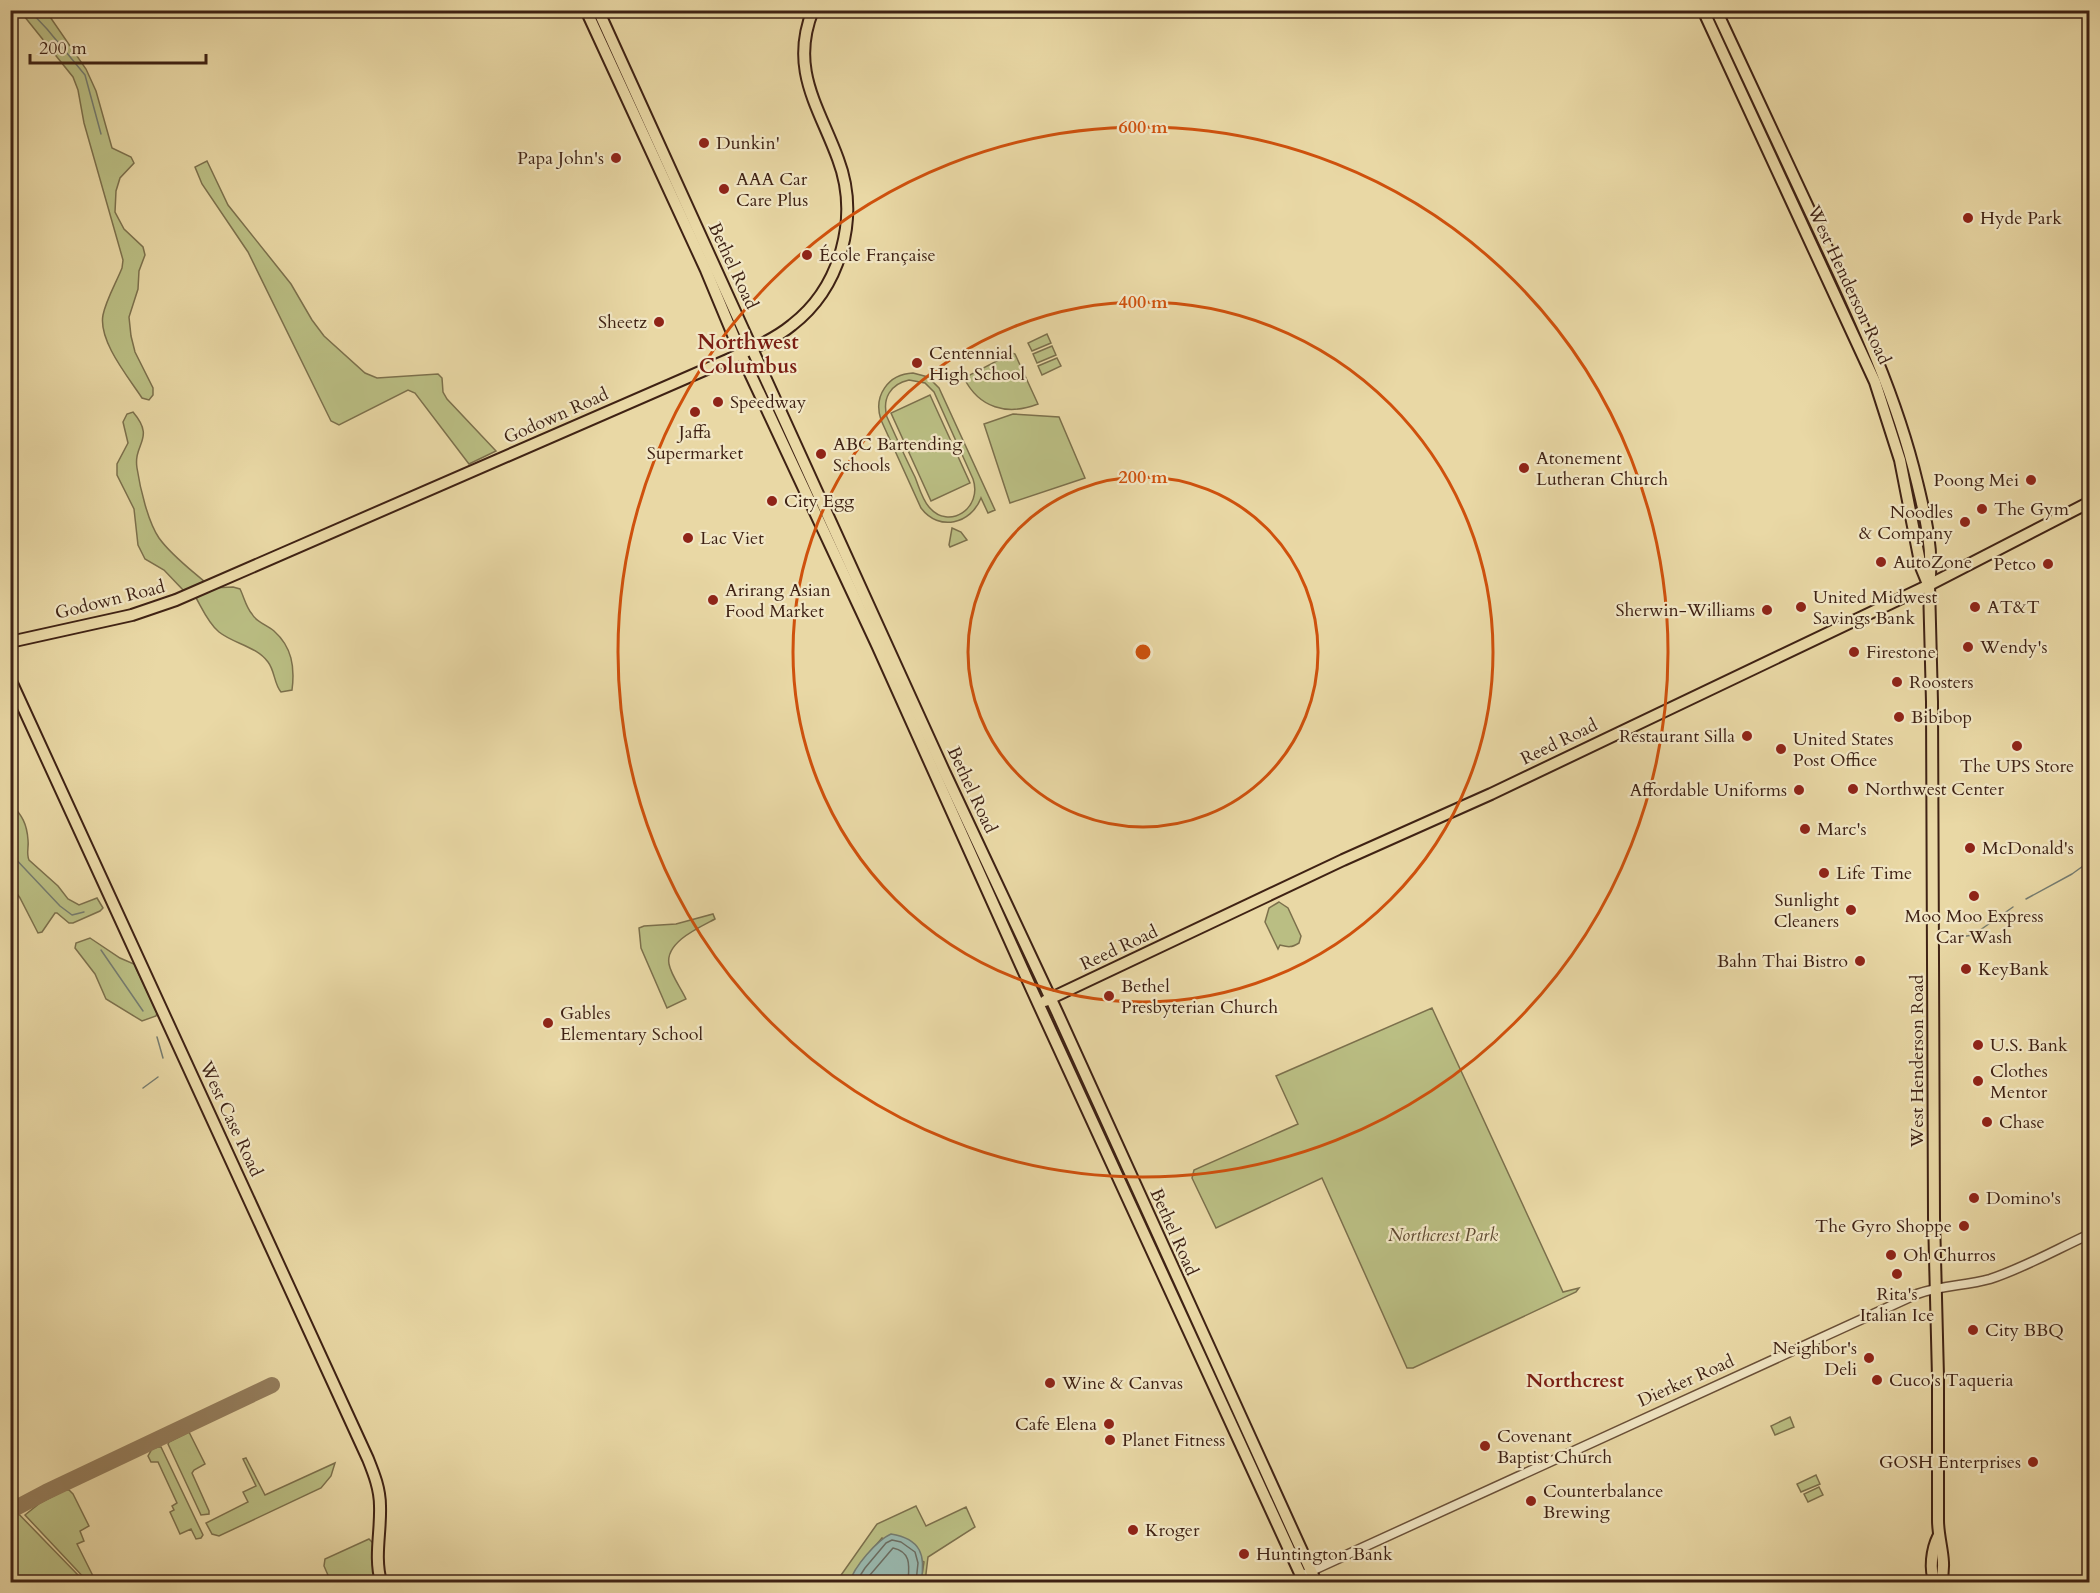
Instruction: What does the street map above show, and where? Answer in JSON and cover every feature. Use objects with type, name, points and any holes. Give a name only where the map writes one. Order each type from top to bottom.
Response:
[{"type":"main road","name":"Bethel Road","points":[[586,10],[1038,1004],[1305,1576],[1316,1582]]},
{"type":"main road","name":"Bethel Road","points":[[598,10],[944,771],[1051,998],[1305,1576]]},
{"type":"main road","name":"Godown Road","points":[[10,642],[132,615],[176,600],[741,354],[791,326],[818,299],[837,265],[845,236],[848,210],[843,175],[814,103],[805,73],[805,42],[813,10]]},
{"type":"main road","name":"West Henderson Road","points":[[1703,10],[1875,382],[1900,460],[1921,567],[1929,585]]},
{"type":"main road","name":"West Henderson Road","points":[[1716,10],[1886,380],[1906,439],[1923,507],[1932,566],[1929,585],[1938,1537],[1934,1545],[1932,1575],[1935,1582]]},
{"type":"main road","points":[[1920,466],[1927,502],[1923,507]]},
{"type":"main road","name":"Reed Road","points":[[1038,1004],[1343,860],[1491,794],[1929,585],[2090,502]]},
{"type":"main road","name":"West Case Road","points":[[10,679],[368,1459],[380,1499],[377,1558],[381,1582]]},
{"type":"main road","name":"West Henderson Road","points":[[1938,1537],[1943,1545],[1941,1582]]},
{"type":"street","name":"Dierker Road","points":[[1305,1576],[1483,1491],[1935,1287],[1970,1284],[1994,1278],[2090,1234]]},
{"type":"green space","points":[[20,11],[46,11],[86,69],[96,91],[112,148],[131,157],[134,163],[120,178],[116,191],[115,212],[124,229],[143,247],[145,255],[139,271],[138,289],[129,317],[135,352],[153,388],[153,395],[149,400],[142,398],[116,359],[105,336],[103,315],[123,260],[84,123],[78,90],[73,77]]},
{"type":"green space","points":[[207,161],[228,205],[291,284],[324,336],[365,373],[377,378],[438,374],[442,378],[443,392],[447,399],[496,451],[469,464],[415,393],[408,390],[339,425],[331,421],[248,252],[202,184],[195,167]]},
{"type":"green space","points":[[1047,334],[1051,343],[1032,351],[1028,343]]},
{"type":"green space","points":[[1052,346],[1056,355],[1037,363],[1033,354]]},
{"type":"green space","points":[[1012,353],[1015,354],[1038,404],[1015,409],[995,407],[978,396],[964,378]]},
{"type":"green space","points":[[1057,358],[1061,366],[1042,375],[1038,366]]},
{"type":"green space","points":[[913,373],[928,377],[939,388],[995,510],[988,513],[981,498],[970,514],[954,522],[945,522],[928,516],[921,508],[879,411],[881,395],[885,388],[896,377]],"holes":[[[909,380],[925,383],[934,392],[973,479],[975,490],[969,507],[954,516],[946,517],[937,514],[929,507],[887,417],[887,398],[892,389]]]},
{"type":"green space","points":[[930,395],[970,483],[931,501],[891,413]]},
{"type":"green space","points":[[133,412],[143,429],[137,468],[142,495],[151,523],[169,550],[206,583],[186,593],[164,570],[145,559],[138,545],[134,509],[117,475],[117,464],[128,443],[123,422],[127,414]]},
{"type":"green space","points":[[1013,414],[1059,417],[1085,478],[1010,503],[984,424]]},
{"type":"green space","points":[[952,528],[961,532],[967,540],[950,547]]},
{"type":"green space","points":[[211,588],[240,589],[254,617],[274,631],[285,644],[291,658],[292,690],[281,692],[268,662],[263,657],[219,632],[195,596]]},
{"type":"green space","points":[[11,804],[25,824],[29,860],[58,886],[68,899],[79,905],[97,898],[103,908],[100,911],[73,923],[69,923],[55,913],[42,932],[38,933],[11,885]]},
{"type":"green space","points":[[1279,902],[1288,908],[1301,936],[1296,945],[1290,947],[1280,945],[1278,949],[1265,922],[1269,908]]},
{"type":"green space","points":[[713,914],[715,919],[685,936],[672,949],[669,956],[670,968],[686,999],[667,1008],[641,948],[639,928],[676,924]]},
{"type":"green space","points":[[90,938],[120,958],[134,964],[157,1013],[156,1016],[142,1021],[106,999],[95,974],[75,948],[76,943]]},
{"type":"green space","name":"Northcrest Park","points":[[1432,1008],[1563,1292],[1579,1288],[1576,1292],[1413,1368],[1407,1368],[1322,1178],[1216,1228],[1192,1178],[1194,1170],[1298,1124],[1276,1076]]},
{"type":"green space","points":[[1790,1417],[1794,1427],[1775,1435],[1771,1426]]},
{"type":"green space","points":[[189,1432],[205,1464],[192,1473],[209,1514],[201,1515],[168,1444]]},
{"type":"green space","points":[[161,1447],[203,1535],[201,1538],[196,1539],[191,1529],[180,1534],[170,1512],[174,1510],[172,1506],[177,1503],[158,1462],[151,1462],[148,1456],[152,1449]]},
{"type":"green space","points":[[246,1458],[265,1495],[335,1463],[331,1476],[321,1488],[219,1536],[212,1534],[206,1523],[248,1502],[243,1492],[256,1486],[243,1459]]},
{"type":"green space","points":[[1816,1475],[1820,1484],[1801,1492],[1797,1484]]},
{"type":"green space","points":[[1819,1487],[1823,1495],[1808,1502],[1804,1494]]},
{"type":"green space","points":[[65,1490],[73,1494],[89,1526],[80,1531],[84,1541],[77,1544],[96,1582],[88,1582],[25,1515],[40,1503]]},
{"type":"green space","points":[[10,1505],[77,1574],[85,1582],[11,1582]]},
{"type":"green space","points":[[916,1506],[926,1526],[966,1507],[975,1527],[928,1557],[925,1582],[921,1582],[924,1562],[882,1538],[860,1564],[850,1582],[839,1582],[839,1578],[877,1524]]},
{"type":"green space","points":[[369,1539],[374,1544],[377,1582],[331,1582],[324,1566],[325,1559]]},
{"type":"water","points":[[891,1534],[909,1540],[919,1550],[923,1564],[921,1582],[850,1582],[866,1555]]},
{"type":"waterway","points":[[29,10],[85,75],[101,134]]},
{"type":"waterway","points":[[10,853],[60,906],[72,915],[84,912]]},
{"type":"waterway","points":[[2026,899],[2072,874],[2090,861]]},
{"type":"waterway","points":[[1954,938],[1973,935],[2013,907]]},
{"type":"waterway","points":[[101,950],[143,1011]]},
{"type":"waterway","points":[[157,1037],[163,1058]]},
{"type":"waterway","points":[[143,1088],[158,1077]]},
{"type":"taxiway","points":[[10,1511],[272,1385]]},
{"type":"place","name":"Dunkin'","points":[[704,143]]},
{"type":"place","name":"Papa John's","points":[[616,158]]},
{"type":"place","name":"AAA Car Care Plus","points":[[724,189]]},
{"type":"place","name":"Hyde Park","points":[[1968,218]]},
{"type":"place","name":"École Française","points":[[807,255]]},
{"type":"place","name":"Sheetz","points":[[659,322]]},
{"type":"place","name":"Centennial High School","points":[[917,363]]},
{"type":"place","name":"Speedway","points":[[718,402]]},
{"type":"place","name":"Jaffa Supermarket","points":[[695,412]]},
{"type":"place","name":"ABC Bartending Schools","points":[[821,454]]},
{"type":"place","name":"Atonement Lutheran Church","points":[[1524,468]]},
{"type":"place","name":"Poong Mei","points":[[2031,480]]},
{"type":"place","name":"City Egg","points":[[772,501]]},
{"type":"place","name":"The Gym","points":[[1982,509]]},
{"type":"place","name":"Noodles & Company","points":[[1965,522]]},
{"type":"place","name":"Lac Viet","points":[[688,538]]},
{"type":"place","name":"AutoZone","points":[[1881,562]]},
{"type":"place","name":"Petco","points":[[2048,564]]},
{"type":"place","name":"Arirang Asian Food Market","points":[[713,600]]},
{"type":"place","name":"United Midwest Savings Bank","points":[[1801,607]]},
{"type":"place","name":"AT&T","points":[[1975,607]]},
{"type":"place","name":"Sherwin-Williams","points":[[1767,610]]},
{"type":"place","name":"Wendy's","points":[[1968,647]]},
{"type":"place","name":"Firestone","points":[[1854,652]]},
{"type":"place","name":"Roosters","points":[[1897,682]]},
{"type":"place","name":"Bibibop","points":[[1899,717]]},
{"type":"place","name":"Restaurant Silla","points":[[1747,736]]},
{"type":"place","name":"The UPS Store","points":[[2017,746]]},
{"type":"place","name":"United States Post Office","points":[[1781,749]]},
{"type":"place","name":"Northwest Center","points":[[1853,789]]},
{"type":"place","name":"Affordable Uniforms","points":[[1799,790]]},
{"type":"place","name":"Marc's","points":[[1805,829]]},
{"type":"place","name":"McDonald's","points":[[1970,848]]},
{"type":"place","name":"Life Time","points":[[1824,873]]},
{"type":"place","name":"Moo Moo Express Car Wash","points":[[1974,896]]},
{"type":"place","name":"Sunlight Cleaners","points":[[1851,910]]},
{"type":"place","name":"Bahn Thai Bistro","points":[[1860,961]]},
{"type":"place","name":"KeyBank","points":[[1966,969]]},
{"type":"place","name":"Bethel Presbyterian Church","points":[[1109,996]]},
{"type":"place","name":"Gables Elementary School","points":[[548,1023]]},
{"type":"place","name":"U.S. Bank","points":[[1978,1045]]},
{"type":"place","name":"Clothes Mentor","points":[[1978,1081]]},
{"type":"place","name":"Chase","points":[[1987,1122]]},
{"type":"place","name":"Domino's","points":[[1974,1198]]},
{"type":"place","name":"The Gyro Shoppe","points":[[1964,1226]]},
{"type":"place","name":"Oh Churros","points":[[1891,1255]]},
{"type":"place","name":"Rita's Italian Ice","points":[[1897,1274]]},
{"type":"place","name":"City BBQ","points":[[1973,1330]]},
{"type":"place","name":"Neighbor's Deli","points":[[1869,1358]]},
{"type":"place","name":"Cuco's Taqueria","points":[[1877,1380]]},
{"type":"place","name":"Wine & Canvas","points":[[1050,1383]]},
{"type":"place","name":"Cafe Elena","points":[[1109,1424]]},
{"type":"place","name":"Planet Fitness","points":[[1110,1440]]},
{"type":"place","name":"Covenant Baptist Church","points":[[1485,1446]]},
{"type":"place","name":"GOSH Enterprises","points":[[2033,1462]]},
{"type":"place","name":"Counterbalance Brewing","points":[[1531,1501]]},
{"type":"place","name":"Kroger","points":[[1133,1530]]},
{"type":"place","name":"Huntington Bank","points":[[1244,1554]]},
{"type":"district","name":"Northwest Columbus","points":[[748,354]]},
{"type":"district","name":"Northcrest","points":[[1575,1380]]}]
